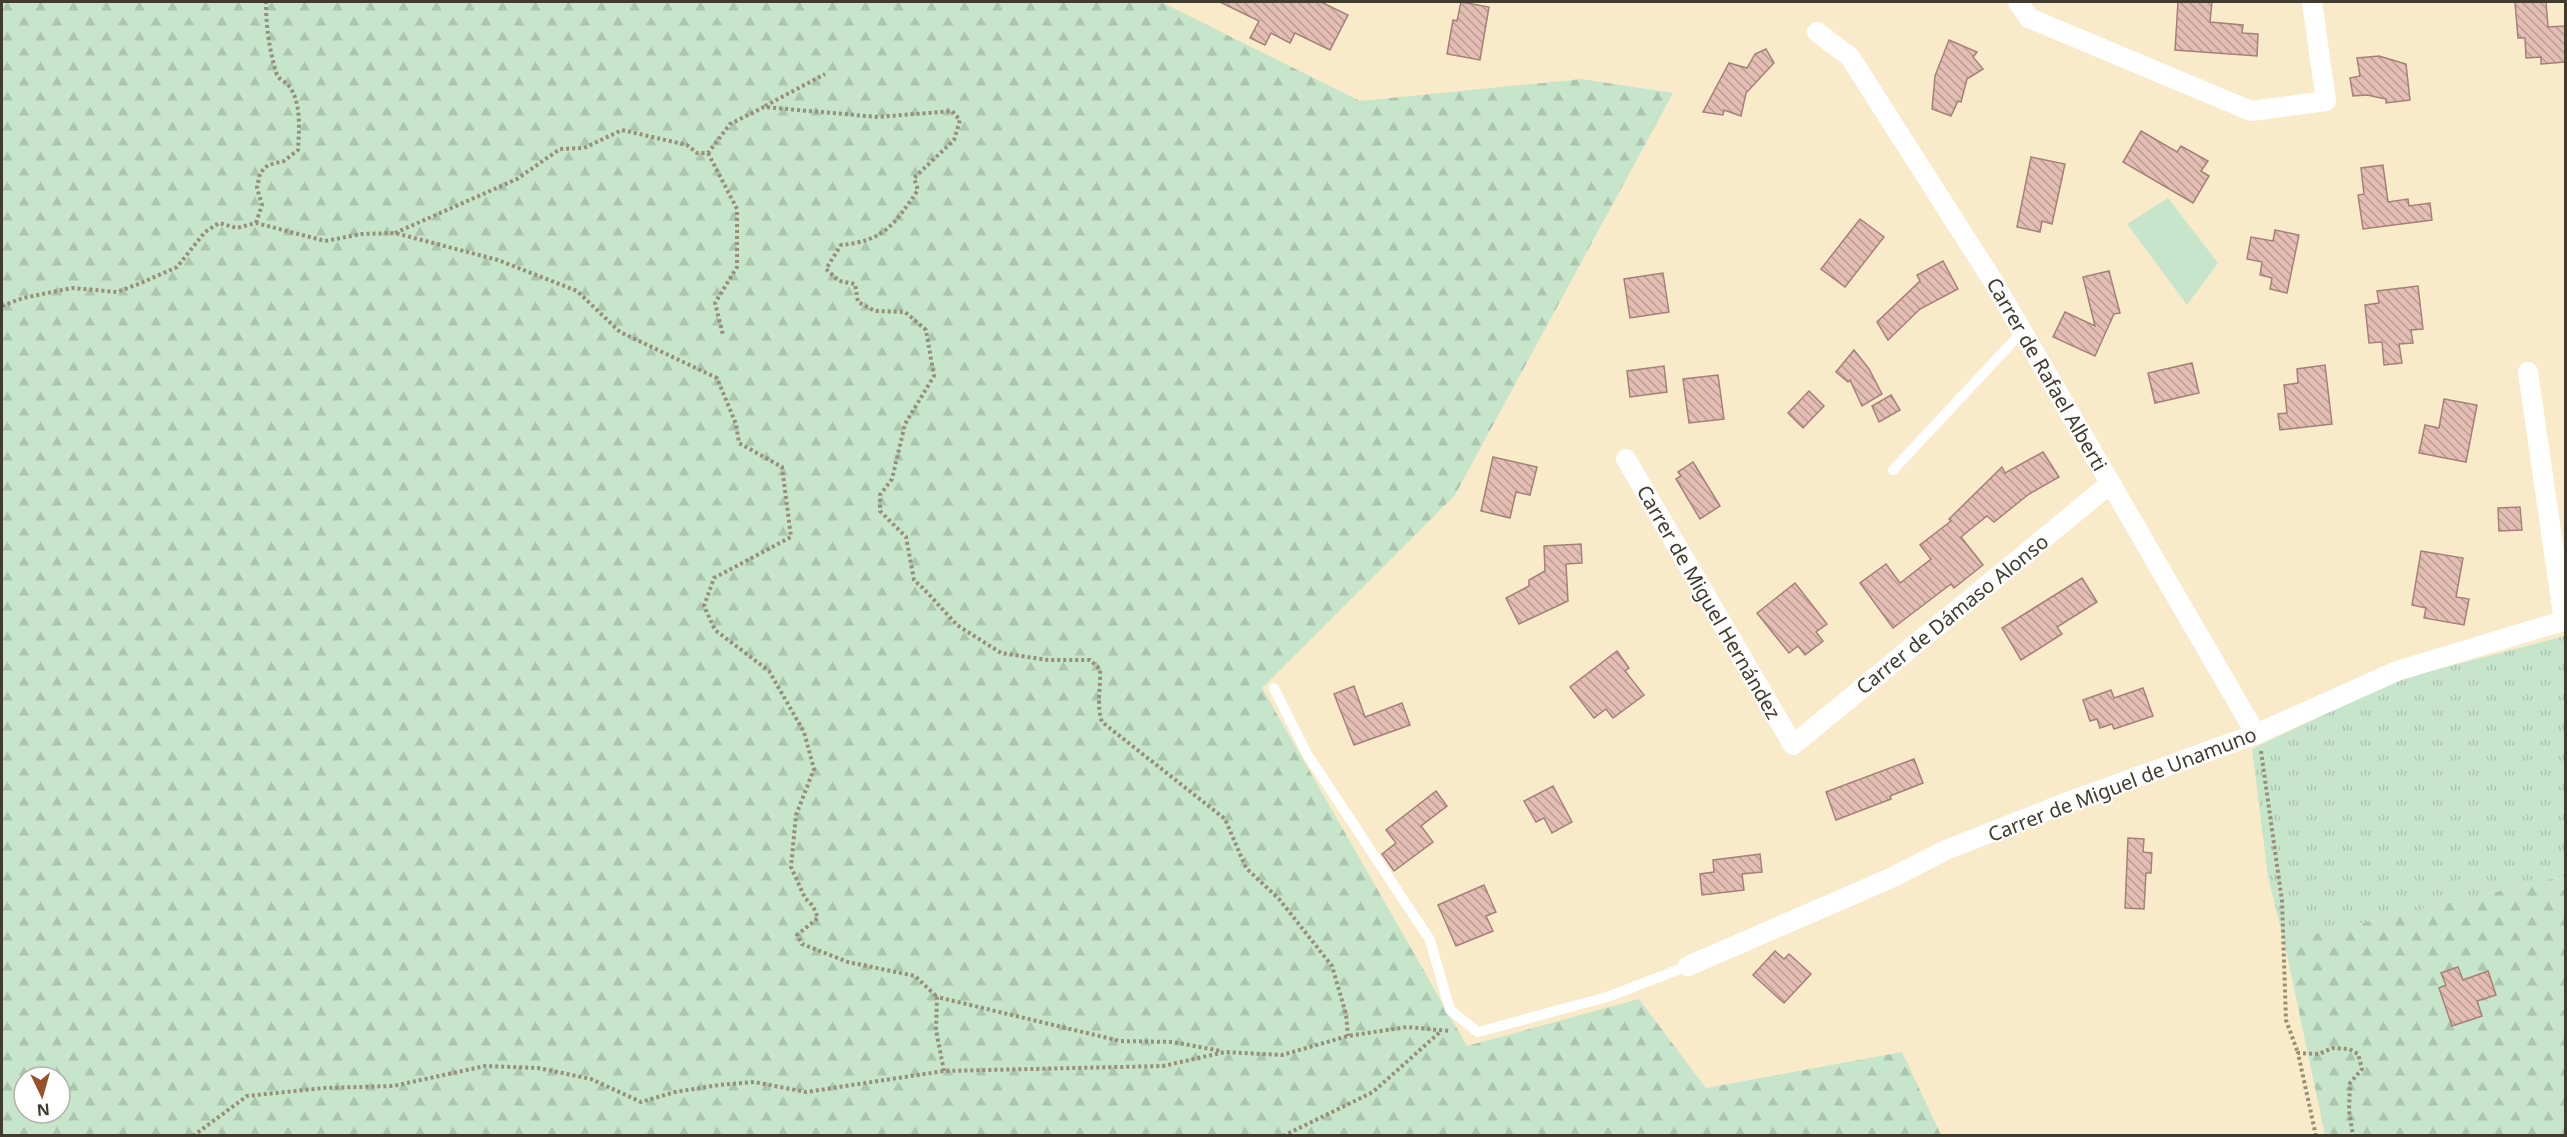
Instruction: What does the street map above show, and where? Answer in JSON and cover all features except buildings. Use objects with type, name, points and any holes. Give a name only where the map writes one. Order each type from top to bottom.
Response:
[{"type":"street","points":[[2018,2],[2029,18],[2251,111],[2326,101],[2312,2]]},
{"type":"street","name":"Carrer de Rafael Alberti","points":[[1817,32],[1850,57],[1993,281],[2256,734]]},
{"type":"street","name":"Carrer de Miguel de Unamuno","points":[[1688,966],[1891,878],[1946,850],[2065,803],[2256,734],[2397,671],[2565,621],[2528,372]]},
{"type":"street","name":"Carrer de Miguel Hernández","points":[[1626,459],[1793,745]]},
{"type":"street","name":"Carrer de Dámaso Alonso","points":[[1793,745],[2111,483]]},
{"type":"lane","points":[[1893,470],[2022,332]]},
{"type":"lane","points":[[1274,688],[1307,754],[1430,940],[1450,1010],[1478,1032],[1607,997],[1688,966]]},
{"type":"path","points":[[256,223],[262,205],[257,188],[260,172],[268,165],[284,161],[297,150],[299,124],[295,97],[288,84],[276,75],[266,31],[266,2]]},
{"type":"path","points":[[708,153],[730,124],[825,74]]},
{"type":"path","points":[[764,107],[878,117],[952,111],[960,120],[954,140],[914,178],[918,190],[893,225],[863,243],[842,245],[826,269],[839,281],[855,284],[858,302],[875,311],[905,312],[926,330],[934,376],[905,424],[892,479],[880,495],[880,511],[906,537],[914,580],[957,625],[1001,653],[1048,660],[1090,660],[1100,669],[1101,687],[1098,709],[1102,722],[1225,819],[1246,868],[1279,899],[1332,966],[1346,1014],[1348,1036]]},
{"type":"path","points":[[395,233],[517,179],[560,149],[584,148],[622,130],[687,145],[697,153],[708,153]]},
{"type":"path","points":[[708,153],[737,209],[736,267],[715,303],[723,335]]},
{"type":"path","points":[[2,306],[23,298],[72,288],[117,292],[177,267],[205,232],[219,223],[237,228],[256,223],[325,241],[362,234],[395,233],[498,260],[577,291],[620,332],[717,378],[736,423],[739,443],[782,467],[791,537],[714,578],[704,606],[715,630],[769,671],[804,732],[814,769],[796,815],[791,867],[805,898],[813,906],[819,918],[797,935],[802,944],[848,962],[915,976],[937,997],[1120,1041],[1173,1041],[1225,1052],[1282,1055],[1348,1036],[1407,1027],[1478,1032]]},
{"type":"path","points":[[2256,734],[2261,752],[2282,901],[2286,1020],[2298,1053],[2316,1136]]},
{"type":"path","points":[[937,997],[936,1030],[944,1071]]},
{"type":"path","points":[[1283,1136],[1373,1092],[1441,1030]]},
{"type":"path","points":[[2298,1053],[2319,1054],[2331,1048],[2349,1049],[2358,1054],[2362,1069],[2350,1083],[2349,1111],[2353,1136]]},
{"type":"path","points":[[194,1136],[247,1096],[324,1088],[393,1086],[485,1065],[538,1068],[591,1079],[641,1102],[675,1092],[754,1082],[806,1092],[944,1071],[1164,1066],[1225,1052]]},
{"type":"green space","points":[[2,2],[1161,2],[1360,101],[1582,79],[1673,93],[1455,495],[1262,688],[1467,1046],[1639,999],[1706,1088],[1902,1052],[1941,1135],[2,1136]]},
{"type":"green space","points":[[2168,198],[2218,263],[2187,305],[2127,224]]},
{"type":"green space","points":[[2565,636],[2565,876],[2284,941],[2268,877],[2252,749],[2396,680]]},
{"type":"green space","points":[[2565,876],[2565,1135],[2325,1135],[2284,941]]}]
